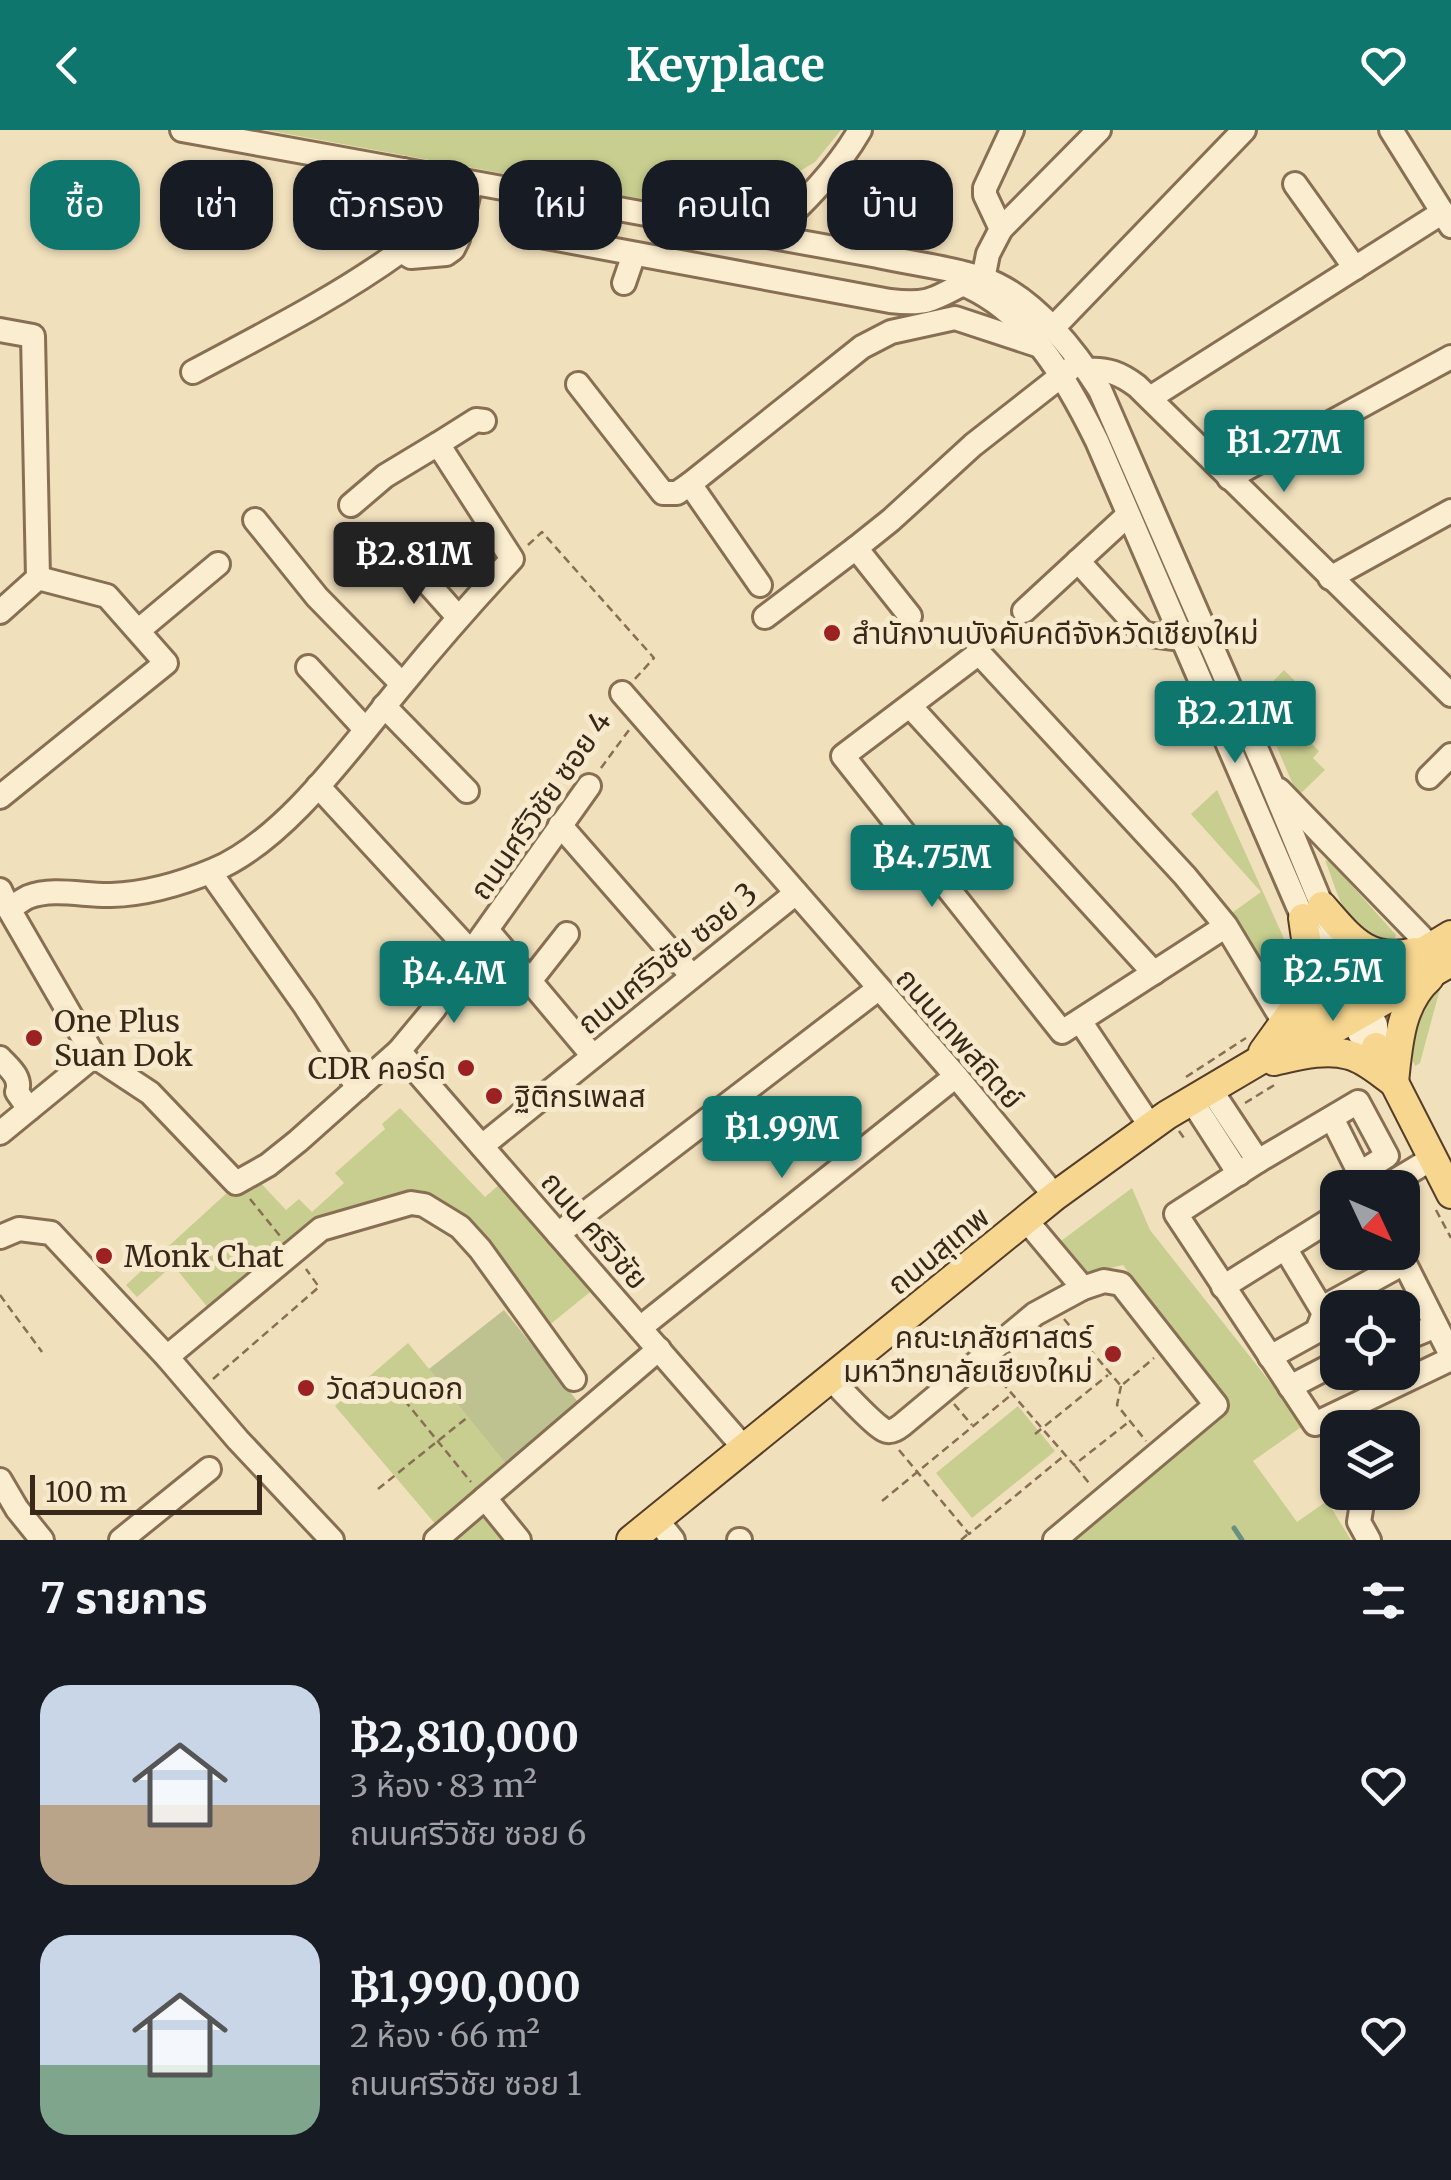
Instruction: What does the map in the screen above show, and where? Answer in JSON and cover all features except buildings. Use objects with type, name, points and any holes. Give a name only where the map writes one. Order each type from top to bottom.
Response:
[{"type":"main road","points":[[1312,912],[1371,952],[1400,956],[1440,952]]},
{"type":"main road","points":[[1252,1065],[1295,1029],[1312,973],[1312,912]]},
{"type":"main road","points":[[1295,1029],[1325,1034],[1356,1004],[1440,952]]},
{"type":"main road","points":[[1394,1082],[1405,1016],[1440,952]]},
{"type":"main road","points":[[1376,1047],[1451,1194]]},
{"type":"main road","points":[[1252,1065],[1312,1054],[1350,1055],[1394,1082]]},
{"type":"main road","name":"ถนนสุเทพ","points":[[632,1540],[665,1530],[744,1449],[1055,1196],[1152,1127],[1252,1065]]},
{"type":"street","points":[[182,130],[348,160]]},
{"type":"street","points":[[807,198],[860,130]]},
{"type":"street","points":[[1001,229],[985,188],[1012,130]]},
{"type":"street","points":[[613,250],[919,304],[973,281],[1001,229],[1099,130]]},
{"type":"street","points":[[1046,337],[1244,130]]},
{"type":"street","points":[[1150,398],[1355,268],[1447,219],[1391,130]]},
{"type":"street","points":[[479,184],[642,213]]},
{"type":"street","points":[[1295,184],[1355,268]]},
{"type":"street","points":[[807,243],[910,263],[1013,294],[1046,337],[1084,366],[1111,414],[1270,780],[1312,912]]},
{"type":"street","points":[[193,372],[309,310],[400,250],[411,257],[453,250]]},
{"type":"street","points":[[624,283],[634,254]]},
{"type":"street","points":[[578,384],[663,493],[677,493],[862,347],[891,332],[955,318],[1046,337]]},
{"type":"street","points":[[0,330],[33,336],[38,578],[0,612]]},
{"type":"street","points":[[1046,337],[1060,375],[1097,442],[1182,640],[1356,1004],[1360,1035],[1376,1047]]},
{"type":"street","points":[[1230,478],[1451,357]]},
{"type":"street","points":[[766,617],[891,520],[1060,375],[1084,366],[1116,373],[1150,398],[1449,691]]},
{"type":"street","points":[[351,505],[385,476],[476,420],[484,421]]},
{"type":"street","points":[[236,1183],[150,1093],[94,1056],[4,899],[72,892],[110,895],[158,888],[210,872],[256,847],[318,786],[458,617],[512,559],[438,444]]},
{"type":"street","points":[[690,484],[760,585]]},
{"type":"street","points":[[1330,578],[1451,511]]},
{"type":"street","points":[[1024,612],[1128,516]]},
{"type":"street","points":[[256,520],[317,597],[402,684]]},
{"type":"street","points":[[856,548],[910,616]]},
{"type":"street","points":[[408,561],[458,617]]},
{"type":"street","points":[[1078,562],[1144,634],[1182,640]]},
{"type":"street","points":[[138,630],[218,564]]},
{"type":"street","points":[[0,797],[166,662],[107,596],[38,578]]},
{"type":"street","points":[[1226,926],[1062,1032],[843,756],[980,652],[1185,876],[1226,926],[1295,1029]]},
{"type":"street","points":[[308,667],[365,729]]},
{"type":"street","name":"ถนนเทพสถิตย์","points":[[622,693],[956,1076],[1055,1196]]},
{"type":"street","points":[[384,706],[467,791]]},
{"type":"street","points":[[910,706],[1154,973]]},
{"type":"street","points":[[1429,778],[1451,755]]},
{"type":"street","points":[[1270,780],[1440,952]]},
{"type":"street","points":[[318,786],[471,952]]},
{"type":"street","name":"ถนนศรีวิชัย ซอย 4","points":[[236,1183],[283,1153],[399,1051],[434,1008],[588,786]]},
{"type":"street","points":[[560,825],[692,976]]},
{"type":"street","points":[[210,872],[358,1088]]},
{"type":"street","name":"ถนนศรีวิชัย ซอย 3","points":[[482,1146],[796,892]]},
{"type":"street","points":[[488,931],[593,1056]]},
{"type":"street","points":[[530,980],[566,934]]},
{"type":"street","points":[[558,1234],[878,988]]},
{"type":"street","points":[[1080,1020],[1152,1127]]},
{"type":"street","name":"ถนน ศรีวิชัย","points":[[399,1051],[744,1449]]},
{"type":"street","points":[[15,1097],[94,1056]]},
{"type":"street","points":[[0,1058],[19,1085],[0,1134]]},
{"type":"street","points":[[640,1328],[956,1076]]},
{"type":"street","points":[[1202,1095],[1248,1167]]},
{"type":"street","points":[[1373,1170],[1387,1156],[1358,1102],[1176,1214],[1315,1424],[1451,1357],[1408,1270]]},
{"type":"street","points":[[1332,1118],[1358,1170]]},
{"type":"street","points":[[1346,1146],[1373,1130]]},
{"type":"street","points":[[1413,1170],[1433,1158]]},
{"type":"street","points":[[168,1357],[320,1229],[411,1203],[424,1206],[460,1227],[574,1379]]},
{"type":"street","points":[[1026,1220],[1083,1288]]},
{"type":"street","points":[[1223,1287],[1320,1226]]},
{"type":"street","points":[[0,1237],[19,1229],[51,1233],[332,1540]]},
{"type":"street","points":[[1285,1248],[1320,1305]]},
{"type":"street","points":[[1352,1290],[1383,1270]]},
{"type":"street","points":[[830,1379],[882,1430],[894,1430],[1035,1314],[1083,1288],[1104,1282],[1121,1284],[1216,1405],[1055,1540]]},
{"type":"street","points":[[1270,1357],[1317,1331],[1320,1323]]},
{"type":"street","points":[[1420,1333],[1436,1326]]},
{"type":"street","points":[[436,1540],[659,1349]]},
{"type":"street","points":[[1290,1387],[1320,1371]]},
{"type":"street","points":[[121,1540],[209,1469]]},
{"type":"street","points":[[0,1480],[8,1512],[42,1540]]},
{"type":"street","points":[[484,1498],[520,1540]]},
{"type":"street","points":[[1361,1510],[1359,1522],[1369,1540]]},
{"type":"path","points":[[512,559],[542,532],[654,658],[622,693]]},
{"type":"path","name":"ถนนศรีวิชัย ซอย 4","points":[[588,786],[641,714]]},
{"type":"path","points":[[199,1393],[319,1286],[236,1183]]},
{"type":"path","points":[[0,1296],[42,1352]]},
{"type":"path","points":[[1064,1320],[1121,1386]]},
{"type":"path","points":[[981,1358],[1103,1499]]},
{"type":"path","points":[[1150,1362],[1121,1386],[1117,1405],[1156,1454]]},
{"type":"path","points":[[1036,1434],[1110,1373]]},
{"type":"path","points":[[388,1380],[484,1498]]},
{"type":"path","points":[[943,1391],[973,1426]]},
{"type":"path","points":[[882,1501],[1012,1394]]},
{"type":"path","points":[[1016,1413],[1023,1407]]},
{"type":"path","points":[[378,1489],[469,1416]]},
{"type":"path","points":[[1074,1465],[1130,1421]]},
{"type":"path","points":[[894,1430],[894,1445],[969,1534]]},
{"type":"path","points":[[961,1540],[1065,1455]]},
{"type":"green space","points":[[266,130],[841,130],[807,167],[807,160],[642,160],[642,199],[622,195],[622,160],[499,160],[499,173],[479,169],[479,160],[429,160]]},
{"type":"green space","points":[[1284,670],[1313,699],[1297,715],[1308,727],[1302,734],[1319,751],[1313,758],[1325,770],[1298,796],[1256,699]]},
{"type":"green space","points":[[1217,790],[1286,943],[1256,962],[1229,915],[1261,892],[1191,814]]},
{"type":"green space","points":[[1325,860],[1396,935],[1394,941],[1378,940],[1356,926],[1341,902]]},
{"type":"green space","points":[[1441,985],[1420,1063],[1415,1066],[1412,1034],[1420,1010]]},
{"type":"green space","points":[[400,1108],[485,1197],[501,1183],[595,1288],[547,1327],[418,1197],[317,1227],[214,1315],[173,1265],[137,1297],[126,1285],[229,1191],[255,1177],[286,1210],[299,1199],[312,1212],[344,1183],[335,1173],[385,1129],[382,1124]]},
{"type":"green space","points":[[1132,1188],[1150,1230],[1304,1425],[1253,1461],[1297,1522],[1320,1506],[1320,1510],[1333,1510],[1351,1540],[1072,1540],[1225,1405],[1123,1265],[1084,1274],[1061,1241]]},
{"type":"green space","points":[[504,1310],[587,1413],[514,1474],[429,1369]]},
{"type":"green space","points":[[408,1343],[514,1474],[485,1499],[519,1540],[436,1540],[443,1533],[335,1406]]},
{"type":"green space","points":[[1018,1406],[1055,1451],[972,1518],[936,1473]]},
{"type":"waterway","points":[[1234,1528],[1242,1540]]},
{"type":"place","name":"สำนักงานบังคับคดีจังหวัดเชียงใหม่","points":[[832,633]]},
{"type":"place","name":"One Plus Suan Dok","points":[[34,1038]]},
{"type":"place","name":"CDR คอร์ด","points":[[466,1068]]},
{"type":"place","name":"ฐิติกรเพลส","points":[[494,1096]]},
{"type":"place","name":"Monk Chat","points":[[104,1256]]},
{"type":"place","name":"คณะเภสัชศาสตร์ มหาวืทยาลัยเชียงใหม่","points":[[1113,1354]]},
{"type":"place","name":"วัดสวนดอก","points":[[306,1388]]}]
